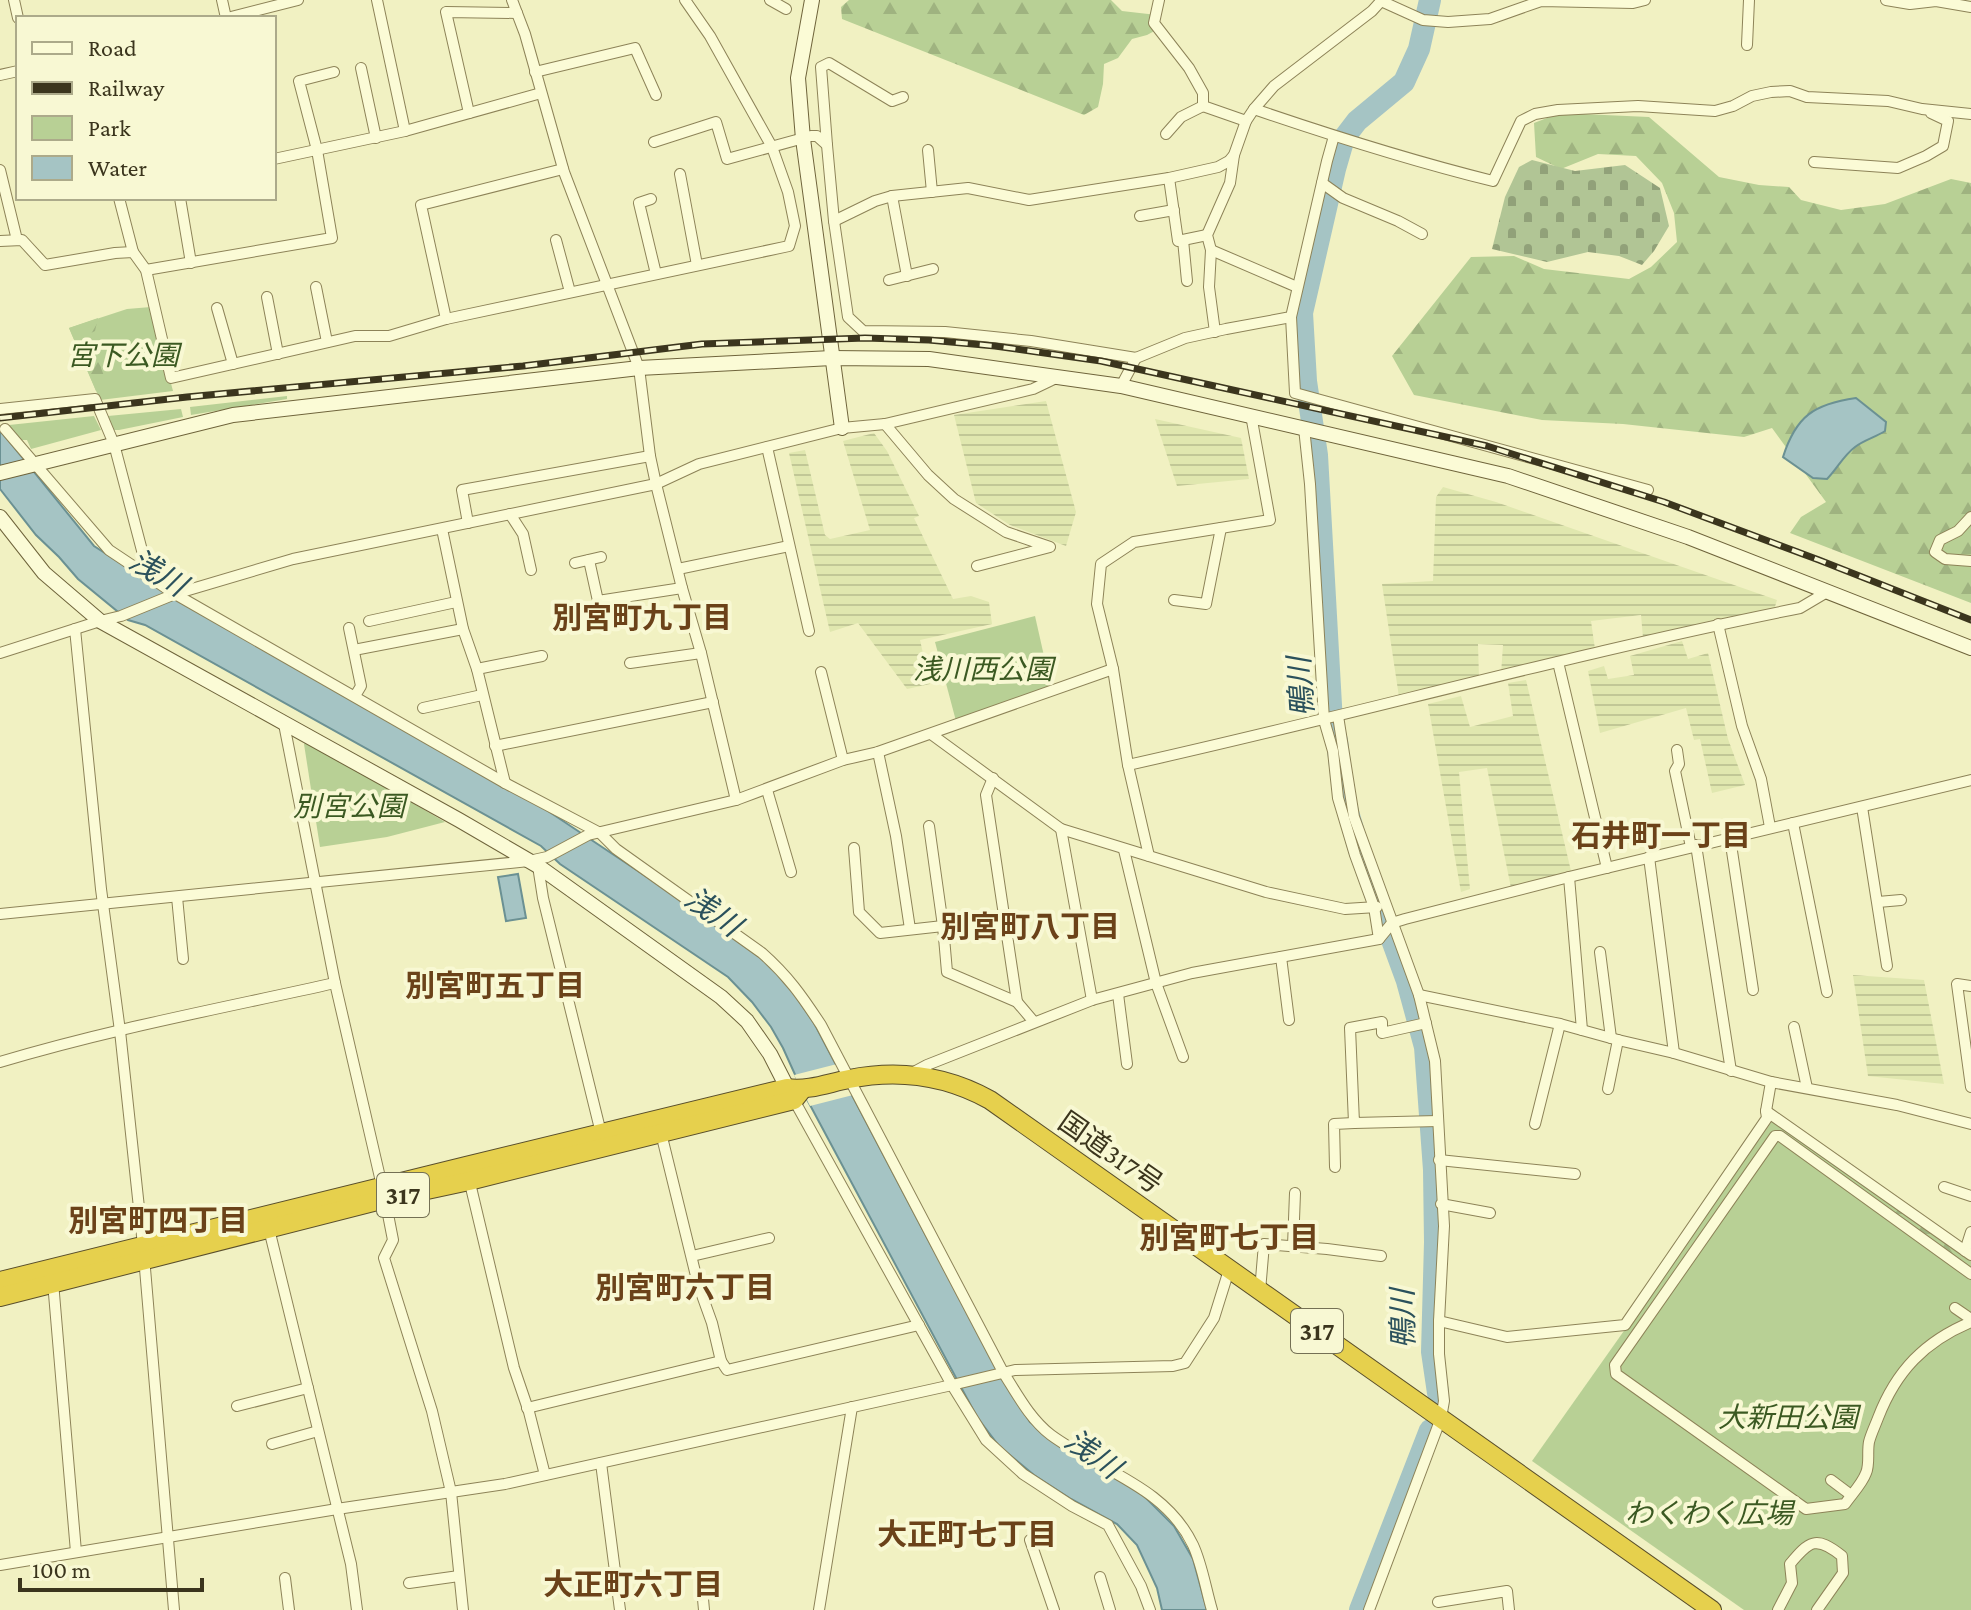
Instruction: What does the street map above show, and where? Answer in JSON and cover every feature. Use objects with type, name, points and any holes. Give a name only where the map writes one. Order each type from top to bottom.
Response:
[{"type":"highway","name":"国道317号","points":[[0,1281],[143,1253],[847,1080],[885,1074],[911,1074],[967,1087],[990,1100],[1712,1610]]},
{"type":"highway","name":"国道317号","points":[[0,1297],[143,1253]]},
{"type":"street","points":[[235,16],[298,0]]},
{"type":"street","points":[[377,0],[405,131]]},
{"type":"street","points":[[512,0],[563,169],[639,368],[656,484],[736,800]]},
{"type":"street","points":[[120,200],[133,252],[146,270],[171,378],[355,336],[389,336],[446,319],[789,246],[795,226],[788,192],[772,147],[710,36],[685,0]]},
{"type":"street","points":[[770,0],[786,9]]},
{"type":"street","points":[[812,0],[798,78],[803,139],[842,428]]},
{"type":"street","points":[[1159,0],[1154,23],[1189,68],[1203,93],[1203,106]]},
{"type":"street","points":[[1215,332],[1209,287],[1211,250],[1207,235],[1230,183],[1234,155],[1246,121],[1274,86],[1372,11],[1381,0],[1423,20],[1448,22],[1490,19],[1541,1],[1633,3],[1645,0]]},
{"type":"street","points":[[1747,45],[1749,0]]},
{"type":"street","points":[[1886,0],[1910,4],[1936,1],[1971,7]]},
{"type":"street","points":[[469,113],[446,12],[517,13]]},
{"type":"street","points":[[535,72],[635,48],[656,95]]},
{"type":"street","points":[[903,97],[892,101],[829,63],[821,67],[834,221],[848,317],[863,331],[959,333],[1136,358],[1185,338],[1291,317]]},
{"type":"street","points":[[361,68],[376,138]]},
{"type":"street","points":[[146,270],[332,238],[317,150],[299,81],[334,72]]},
{"type":"street","points":[[1254,109],[1334,136],[1493,181],[1521,121],[1535,114],[1558,110],[1638,106],[1715,111],[1752,96],[1790,91],[1807,97],[1888,101],[1922,109],[1971,114]]},
{"type":"street","points":[[276,159],[405,131],[541,93]]},
{"type":"street","points":[[1166,134],[1181,117],[1203,106],[1246,121]]},
{"type":"street","points":[[1814,162],[1898,168],[1926,156],[1943,146],[1948,121],[1922,109]]},
{"type":"street","points":[[654,142],[716,122],[727,159],[817,136],[827,145]]},
{"type":"street","points":[[1334,136],[1291,317],[1295,393],[1648,490]]},
{"type":"street","points":[[928,150],[932,192]]},
{"type":"street","points":[[834,221],[892,196],[968,188],[1029,200],[1169,178],[1218,167],[1234,155]]},
{"type":"street","points":[[446,319],[421,205],[563,169]]},
{"type":"street","points":[[0,170],[17,240]]},
{"type":"street","points":[[680,174],[697,265]]},
{"type":"street","points":[[1169,178],[1178,241],[1207,235]]},
{"type":"street","points":[[1325,184],[1343,198],[1422,234]]},
{"type":"street","points":[[892,196],[907,276]]},
{"type":"street","points":[[651,199],[639,203],[656,274]]},
{"type":"street","points":[[180,200],[191,263]]},
{"type":"street","points":[[1140,216],[1174,210]]},
{"type":"street","points":[[0,241],[22,240],[45,265],[133,252]]},
{"type":"street","points":[[556,240],[570,292]]},
{"type":"street","points":[[1183,240],[1187,281]]},
{"type":"street","points":[[1211,250],[1297,287]]},
{"type":"street","points":[[889,280],[933,269]]},
{"type":"street","points":[[316,287],[327,342]]},
{"type":"street","points":[[267,297],[278,354]]},
{"type":"street","points":[[217,308],[233,364]]},
{"type":"street","points":[[0,473],[233,415],[639,368],[832,358],[929,359],[1121,386],[1508,476],[1688,537],[1971,648]]},
{"type":"street","points":[[1121,386],[1136,358]]},
{"type":"street","points":[[0,653],[121,616],[172,595],[293,559],[656,484],[699,464],[842,428],[885,424],[1033,389],[1057,377]]},
{"type":"street","points":[[0,409],[95,399],[114,444],[145,562],[144,574]]},
{"type":"street","points":[[1149,856],[1128,765],[1113,669],[1097,604],[1101,564],[1134,542],[1270,520],[1251,415]]},
{"type":"street","points":[[885,424],[928,475],[954,499],[1006,532],[1050,547],[977,566]]},
{"type":"street","points":[[1304,428],[1324,720],[1333,751],[1338,798],[1374,907],[1379,939]]},
{"type":"street","points":[[5,429],[109,550],[172,595],[594,834],[781,969],[821,1025],[1001,1372],[1029,1413],[1049,1434],[1142,1488],[1167,1509],[1194,1546],[1212,1610]]},
{"type":"street","points":[[767,447],[809,631]]},
{"type":"street","points":[[468,523],[462,490],[650,456]]},
{"type":"street","points":[[510,514],[523,534],[531,570]]},
{"type":"street","points":[[0,517],[44,573],[100,621],[538,861],[721,997],[747,1021],[794,1093],[919,1325],[986,1440],[1023,1474],[1108,1525],[1141,1586],[1150,1610]]},
{"type":"street","points":[[1971,517],[1958,531],[1940,540],[1935,552],[1945,559],[1971,561]]},
{"type":"street","points":[[1174,600],[1206,604],[1221,528]]},
{"type":"street","points":[[442,529],[456,602],[477,669],[505,783]]},
{"type":"street","points":[[678,569],[789,546]]},
{"type":"street","points":[[575,563],[601,557]]},
{"type":"street","points":[[589,560],[598,601],[682,588]]},
{"type":"street","points":[[1128,765],[1718,624],[1800,608],[1827,592]]},
{"type":"street","points":[[369,621],[456,602]]},
{"type":"street","points":[[1718,624],[1742,726],[1761,779],[1770,827]]},
{"type":"street","points":[[349,628],[361,686],[355,696]]},
{"type":"street","points":[[75,629],[143,1253],[174,1610]]},
{"type":"street","points":[[354,650],[463,629]]},
{"type":"street","points":[[630,663],[701,653]]},
{"type":"street","points":[[477,669],[542,656]]},
{"type":"street","points":[[1558,662],[1607,868]]},
{"type":"street","points":[[0,914],[538,861],[594,834],[736,800],[843,760],[878,752],[1113,669]]},
{"type":"street","points":[[821,672],[843,760]]},
{"type":"street","points":[[423,708],[482,695]]},
{"type":"street","points":[[495,746],[713,702]]},
{"type":"street","points":[[1338,716],[1354,817],[1419,995],[1435,1061],[1444,1226],[1439,1321],[1444,1401],[1441,1418],[1369,1610]]},
{"type":"street","points":[[284,724],[335,983],[393,1240],[384,1258],[432,1411],[451,1492],[463,1610]]},
{"type":"street","points":[[931,734],[1061,829],[1266,892],[1345,909],[1387,907]]},
{"type":"street","points":[[1677,750],[1679,764],[1675,771],[1694,846],[1731,1071]]},
{"type":"street","points":[[878,752],[896,836],[910,929]]},
{"type":"street","points":[[993,778],[986,795],[1017,1002]]},
{"type":"street","points":[[911,1074],[1092,1000],[1192,973],[1379,939],[1392,923],[1770,827],[1971,780]]},
{"type":"street","points":[[767,790],[791,872]]},
{"type":"street","points":[[1862,807],[1887,966]]},
{"type":"street","points":[[1793,823],[1827,992]]},
{"type":"street","points":[[929,826],[947,972],[1017,1002],[1034,1022]]},
{"type":"street","points":[[1061,829],[1092,1000]]},
{"type":"street","points":[[1730,838],[1753,990]]},
{"type":"street","points":[[854,848],[859,912],[880,933],[943,926]]},
{"type":"street","points":[[1124,850],[1156,983],[1183,1057]]},
{"type":"street","points":[[1649,857],[1674,1053]]},
{"type":"street","points":[[538,861],[543,898],[603,1140]]},
{"type":"street","points":[[1569,877],[1582,1030]]},
{"type":"street","points":[[177,897],[183,959]]},
{"type":"street","points":[[1878,902],[1901,900]]},
{"type":"street","points":[[1600,952],[1615,1039],[1608,1089]]},
{"type":"street","points":[[1281,957],[1289,1020]]},
{"type":"street","points":[[0,1062],[39,1050],[335,983]]},
{"type":"street","points":[[1971,986],[1957,984],[1971,1087]]},
{"type":"street","points":[[1118,994],[1127,1064]]},
{"type":"street","points":[[1419,995],[1560,1024],[1771,1082],[1897,1105],[1971,1124]]},
{"type":"street","points":[[1354,1123],[1350,1028],[1382,1022],[1382,1033],[1426,1023]]},
{"type":"street","points":[[1535,1124],[1560,1024]]},
{"type":"street","points":[[1794,1027],[1807,1088]]},
{"type":"street","points":[[1439,1321],[1507,1337],[1625,1325],[1767,1118],[1771,1082]]},
{"type":"street","points":[[1766,1111],[1968,1253],[1971,1232]]},
{"type":"street","points":[[1335,1167],[1334,1124],[1438,1121]]},
{"type":"street","points":[[660,1126],[698,1284],[721,1361],[727,1370],[919,1325]]},
{"type":"street","points":[[1955,1308],[1971,1321],[1935,1340],[1916,1356],[1895,1381],[1869,1442],[1866,1472],[1845,1504],[1806,1509],[1616,1374],[1615,1365],[1775,1136],[1780,1136],[1971,1274]]},
{"type":"street","points":[[1439,1160],[1575,1174]]},
{"type":"street","points":[[468,1173],[514,1368],[545,1475]]},
{"type":"street","points":[[1944,1187],[1971,1196]]},
{"type":"street","points":[[1293,1246],[1295,1193]]},
{"type":"street","points":[[1441,1204],[1490,1213]]},
{"type":"street","points":[[268,1222],[351,1564],[357,1610]]},
{"type":"street","points":[[692,1256],[769,1238]]},
{"type":"street","points":[[1260,1291],[1264,1244],[1381,1256]]},
{"type":"street","points":[[0,1565],[505,1484],[1001,1372],[1173,1366],[1185,1363],[1214,1318],[1229,1270]]},
{"type":"street","points":[[53,1282],[76,1552]]},
{"type":"street","points":[[527,1408],[721,1361]]},
{"type":"street","points":[[237,1406],[308,1388]]},
{"type":"street","points":[[819,1610],[852,1407]]},
{"type":"street","points":[[272,1444],[318,1431]]},
{"type":"street","points":[[601,1463],[620,1610]]},
{"type":"street","points":[[1831,1480],[1851,1495]]},
{"type":"street","points":[[1030,1540],[1054,1610]]},
{"type":"street","points":[[1778,1610],[1792,1583],[1790,1564],[1804,1547],[1815,1543],[1831,1547],[1842,1556],[1843,1573],[1817,1610]]},
{"type":"street","points":[[409,1583],[459,1576]]},
{"type":"street","points":[[1100,1577],[1110,1610]]},
{"type":"street","points":[[285,1578],[289,1610]]},
{"type":"street","points":[[1438,1602],[1507,1591],[1509,1610]]},
{"type":"green space","points":[[849,0],[1111,0],[1122,11],[1157,15],[1160,28],[1132,39],[1118,58],[1104,64],[1098,107],[1084,115],[842,19],[841,7]]},
{"type":"green space","points":[[1560,113],[1649,117],[1719,177],[1789,187],[1801,200],[1841,210],[1885,204],[1951,179],[1971,183],[1971,603],[1790,533],[1801,517],[1826,502],[1772,428],[1744,437],[1623,424],[1542,420],[1414,395],[1392,356],[1471,257],[1514,256],[1544,269],[1629,279],[1651,267],[1677,242],[1674,213],[1662,183],[1636,156],[1598,154],[1561,169],[1536,157],[1534,123]]},
{"type":"green space","points":[[1532,160],[1575,171],[1625,165],[1660,188],[1669,226],[1654,251],[1642,265],[1619,256],[1588,252],[1547,262],[1492,249],[1505,197],[1519,167]]},
{"type":"green space","name":"宮下公園","points":[[151,307],[173,391],[100,400],[69,328],[127,309]]},
{"type":"green space","points":[[98,318],[95,331],[85,336],[87,346],[99,345],[106,349],[108,358],[101,368],[106,381],[96,391],[69,328]]},
{"type":"green space","points":[[287,396],[287,399],[191,415],[190,407]]},
{"type":"green space","points":[[1046,401],[1076,512],[1066,546],[1010,525],[976,503],[954,415]]},
{"type":"green space","points":[[181,409],[183,417],[119,430],[113,430],[108,416]]},
{"type":"green space","points":[[94,416],[101,430],[31,449],[27,440],[16,440],[9,425]]},
{"type":"green space","points":[[1155,419],[1241,438],[1249,479],[1177,486]]},
{"type":"green space","points":[[874,433],[887,451],[919,516],[914,518],[953,599],[971,596],[989,602],[992,624],[920,640],[930,684],[907,689],[858,623],[830,632],[789,453],[805,450],[825,535],[830,539],[870,530],[843,441]]},
{"type":"green space","points":[[1443,487],[1496,502],[1777,600],[1774,610],[1643,638],[1641,615],[1591,621],[1595,649],[1501,674],[1503,645],[1478,644],[1479,678],[1399,697],[1382,584],[1433,581],[1436,497]]},
{"type":"green space","name":"浅川西公園","points":[[1035,616],[1051,687],[956,721],[935,642]]},
{"type":"green space","points":[[1682,641],[1688,659],[1708,653],[1728,739],[1745,785],[1712,793],[1700,739],[1694,740],[1686,708],[1600,733],[1588,671],[1604,666],[1608,679],[1634,675],[1630,656]]},
{"type":"green space","points":[[1526,680],[1571,871],[1511,888],[1487,768],[1459,772],[1470,889],[1461,892],[1428,704],[1461,696],[1470,727],[1513,716],[1508,683]]},
{"type":"green space","name":"別宮公園","points":[[307,741],[445,822],[387,837],[320,847],[304,744]]},
{"type":"green space","points":[[1853,975],[1924,980],[1944,1084],[1868,1076]]},
{"type":"green space","name":"大新田公園","points":[[1773,1120],[1971,1258],[1971,1610],[1744,1610],[1532,1461]]},
{"type":"green space","points":[[1853,1175],[1961,1250],[1960,1256],[1937,1244],[1846,1178]]},
{"type":"green space","points":[[1723,1586],[1730,1586],[1760,1608],[1750,1610],[1722,1590]]},
{"type":"water","points":[[1856,398],[1886,422],[1885,431],[1855,447],[1827,479],[1813,478],[1783,457],[1794,431],[1809,414],[1829,404]]},
{"type":"water","points":[[0,430],[94,546],[161,589],[530,799],[764,960],[787,983],[814,1023],[932,1247],[1030,1422],[1075,1454],[1137,1489],[1174,1526],[1193,1559],[1207,1610],[1162,1610],[1157,1588],[1137,1545],[1117,1524],[1034,1475],[999,1446],[977,1417],[802,1090],[783,1048],[752,1002],[728,977],[560,864],[541,846],[145,625],[128,620],[78,579],[36,535],[0,489]]},
{"type":"water","points":[[518,874],[526,918],[506,921],[498,877]]},
{"type":"pier","points":[[837,1064],[853,1095],[810,1106],[794,1075]]},
{"type":"waterway","name":"鴨川","points":[[1430,0],[1419,49],[1404,82],[1357,121],[1344,138],[1302,313],[1306,381],[1317,455],[1332,723],[1344,798],[1359,850],[1407,981],[1425,1047],[1434,1170],[1432,1352],[1438,1393]]},
{"type":"waterway","name":"鴨川","points":[[1360,1610],[1430,1430]]},
{"type":"railway","points":[[0,418],[523,366],[702,344],[865,338],[995,346],[1101,361],[1487,446],[1664,502],[1971,620]]},
{"type":"district","name":"別宮町九丁目","points":[[642,618]]},
{"type":"district","name":"石井町一丁目","points":[[1661,836]]},
{"type":"district","name":"別宮町八丁目","points":[[1030,927]]},
{"type":"district","name":"別宮町五丁目","points":[[495,986]]},
{"type":"district","name":"別宮町四丁目","points":[[158,1221]]},
{"type":"district","name":"別宮町七丁目","points":[[1229,1238]]},
{"type":"district","name":"別宮町六丁目","points":[[685,1288]]},
{"type":"district","name":"大正町七丁目","points":[[967,1535]]},
{"type":"district","name":"大正町六丁目","points":[[633,1585]]},
{"type":"water label","name":"浅川","points":[[158,573]]},
{"type":"water label","name":"浅川","points":[[713,912]]},
{"type":"water label","name":"浅川","points":[[1093,1454]]},
{"type":"park label","name":"わくわく広場","points":[[1709,1513]]}]
